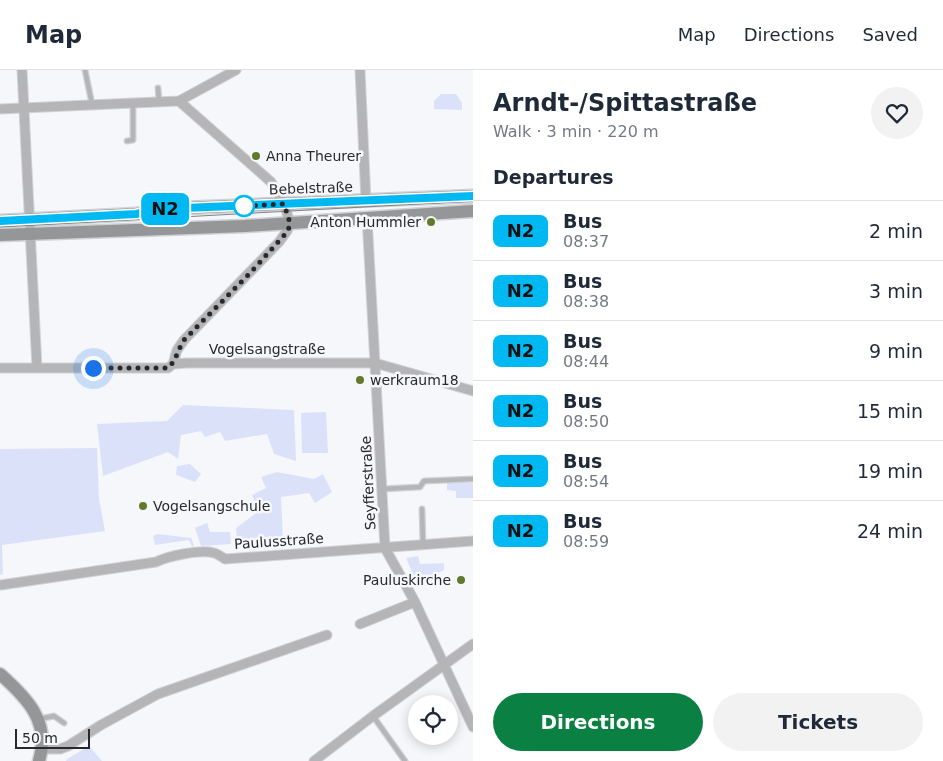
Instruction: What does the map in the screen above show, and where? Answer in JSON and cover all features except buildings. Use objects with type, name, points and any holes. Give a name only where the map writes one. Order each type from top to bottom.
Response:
[{"type":"street","points":[[22,70],[37,368]]},
{"type":"street","points":[[0,108],[179,100],[236,70]]},
{"type":"street","points":[[360,70],[366,201]]},
{"type":"street","points":[[173,364],[177,350],[184,340],[279,242],[288,231],[290,223],[284,204],[271,182],[179,100]]},
{"type":"street","name":"Bebelstraße","points":[[0,221],[136,214],[160,209],[473,196]]},
{"type":"street","points":[[0,236],[179,229],[473,211]]},
{"type":"street","name":"Seyfferstraße","points":[[367,217],[385,548],[415,602],[473,727]]},
{"type":"street","name":"Vogelsangstraße","points":[[0,368],[168,368],[173,364],[375,363],[473,391]]},
{"type":"street","name":"Paulusstraße","points":[[1,585],[156,562],[165,557],[200,552],[213,553],[225,559],[473,541]]},
{"type":"street","points":[[360,624],[415,602]]},
{"type":"street","points":[[0,674],[29,702],[38,720],[41,755],[68,746],[101,725],[158,694],[327,635]]},
{"type":"street","points":[[314,761],[473,644]]},
{"type":"lane","points":[[85,70],[92,104]]},
{"type":"lane","points":[[158,88],[159,102]]},
{"type":"lane","points":[[127,141],[133,140],[132,102]]},
{"type":"lane","points":[[382,489],[420,487],[424,480],[473,479]]},
{"type":"lane","points":[[422,509],[423,545]]},
{"type":"lane","points":[[38,720],[54,716],[64,723]]},
{"type":"lane","points":[[373,716],[405,761]]},
{"type":"shaded area","points":[[441,94],[456,94],[462,103],[462,110],[434,109],[434,101]]},
{"type":"shaded area","points":[[183,405],[294,410],[296,461],[274,454],[267,434],[225,441],[220,432],[205,437],[201,431],[181,435],[178,459],[168,452],[103,476],[97,424],[167,421]]},
{"type":"shaded area","points":[[326,412],[328,453],[302,453],[301,413]]},
{"type":"shaded area","points":[[97,448],[99,499],[105,531],[2,545],[3,574],[0,575],[0,449]]},
{"type":"shaded area","points":[[190,464],[201,474],[195,482],[176,475],[177,466]]},
{"type":"shaded area","points":[[277,472],[314,479],[323,474],[332,492],[315,503],[309,493],[281,497],[283,540],[237,543],[236,528],[259,511],[252,495],[266,488],[261,477]]},
{"type":"shaded area","points":[[447,483],[473,483],[473,498],[456,498],[456,491],[447,490]]},
{"type":"shaded area","points":[[207,523],[210,532],[230,532],[231,544],[201,546],[195,528]]},
{"type":"shaded area","points":[[158,534],[191,538],[194,545],[192,547],[189,540],[155,545],[153,536]]},
{"type":"shaded area","points":[[418,556],[420,564],[444,563],[444,570],[417,583],[406,558]]},
{"type":"shaded area","points":[[89,746],[102,761],[66,761],[67,759]]},
{"type":"tram line","points":[[0,227],[473,201]]},
{"type":"bus line","name":"N2","points":[[0,221],[136,214],[160,209],[473,196]]},
{"type":"place","name":"Anna Theurer","points":[[256,156]]},
{"type":"place","name":"Anton Hummler","points":[[431,222]]},
{"type":"place","name":"werkraum18","points":[[360,380]]},
{"type":"place","name":"Vogelsangschule","points":[[143,506]]},
{"type":"place","name":"Pauluskirche","points":[[461,580]]},
{"type":"route","points":[[93,368],[168,368],[173,364],[177,350],[184,340],[252,271],[288,231],[289,216],[284,204],[244,206]]}]
